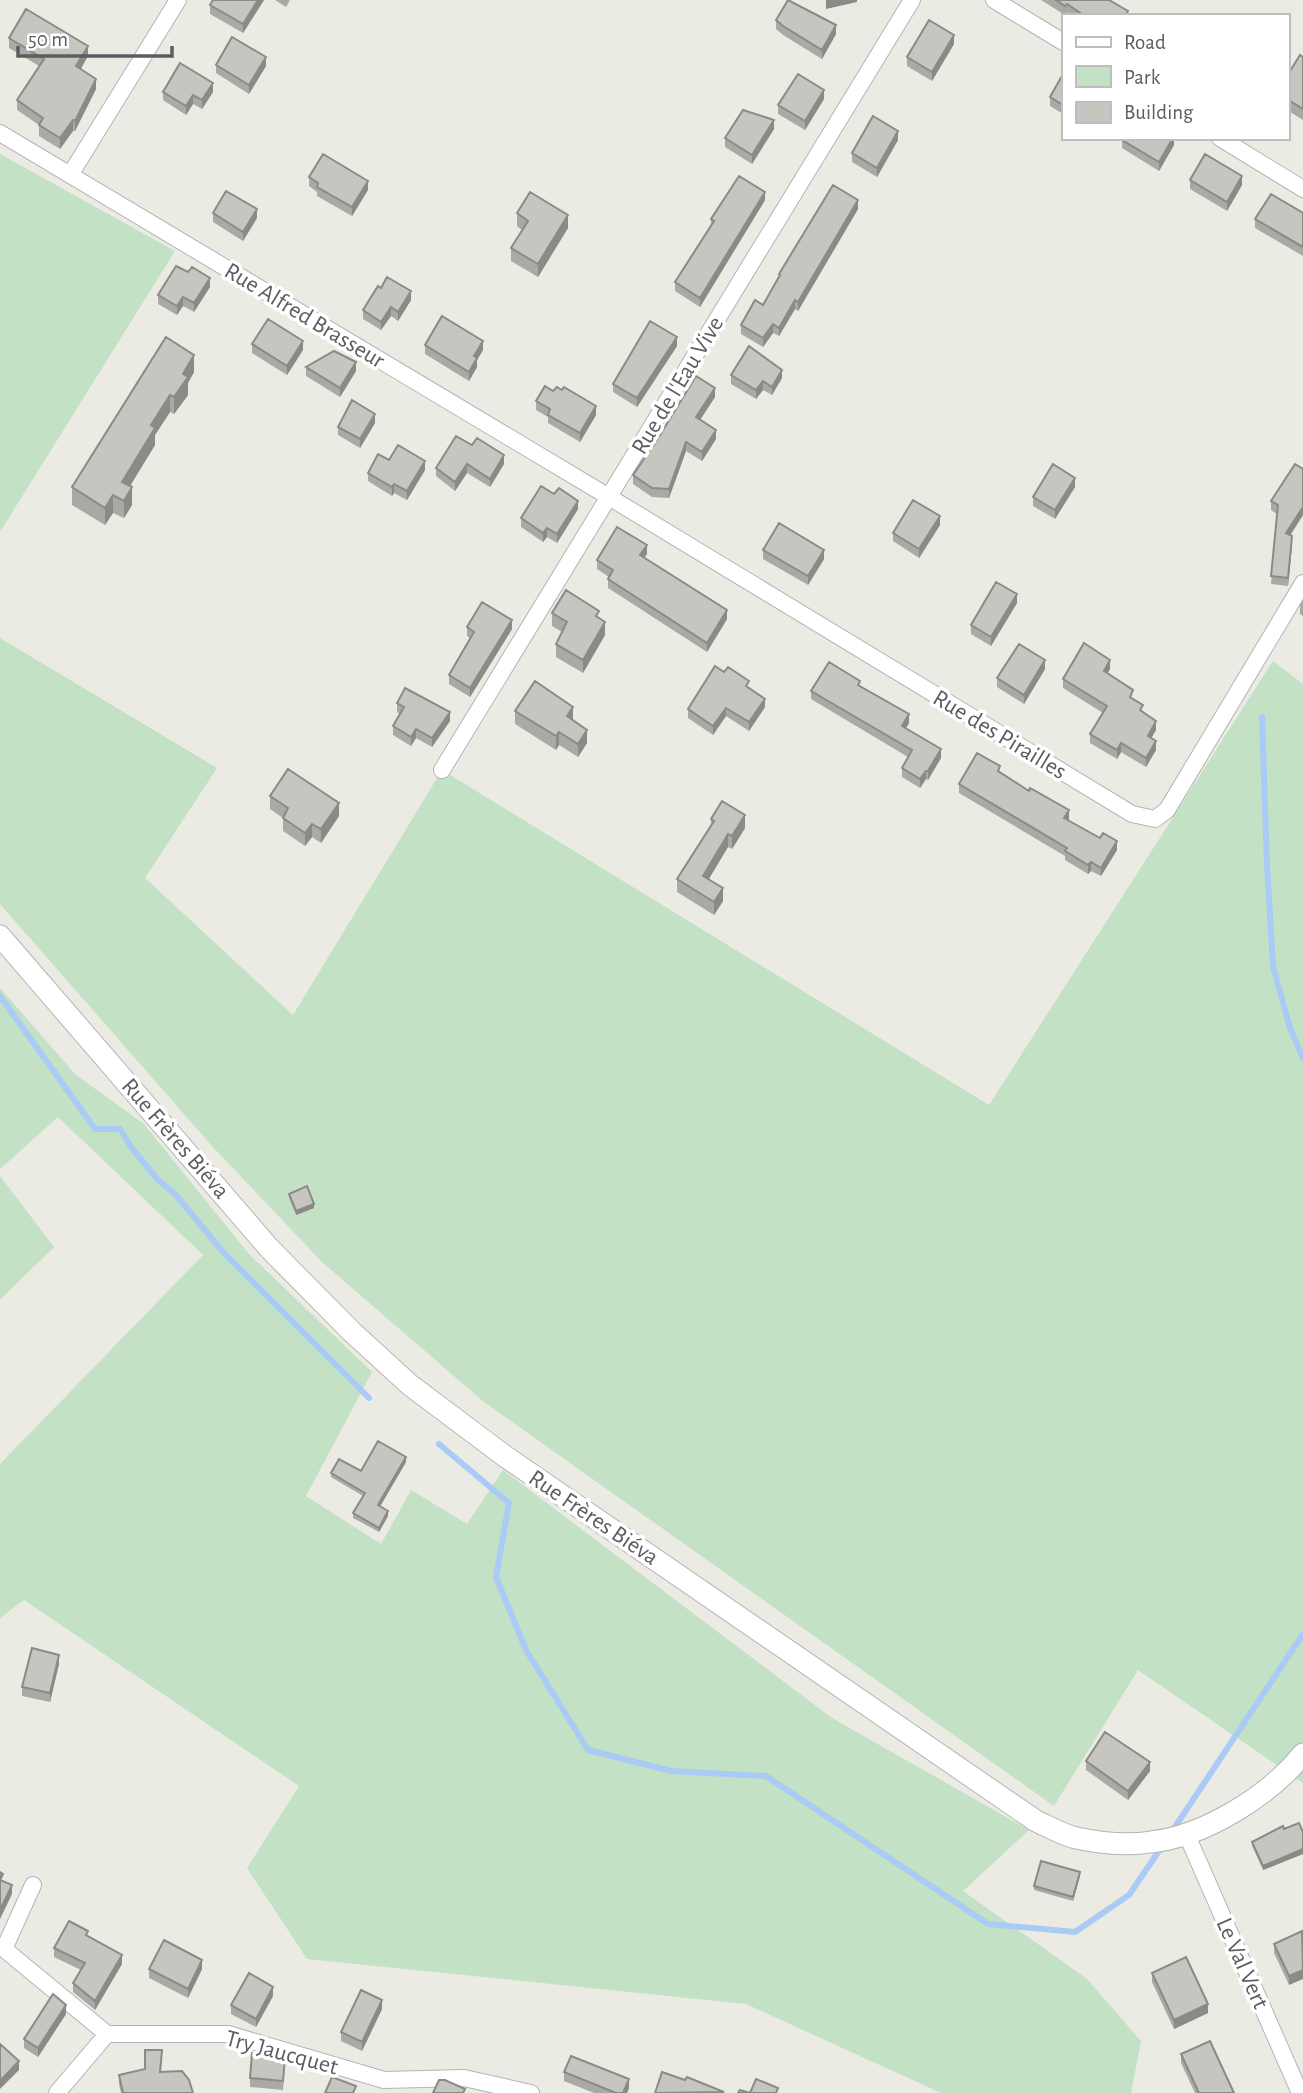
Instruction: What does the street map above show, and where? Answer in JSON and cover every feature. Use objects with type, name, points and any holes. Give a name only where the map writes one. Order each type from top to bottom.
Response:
[{"type":"street","points":[[70,175],[178,0]]},
{"type":"street","name":"Rue de l'Eau Vive","points":[[442,770],[912,0]]},
{"type":"street","points":[[994,0],[1062,41]]},
{"type":"street","name":"Rue Alfred Brasseur","points":[[0,133],[609,497]]},
{"type":"street","points":[[1223,140],[1303,190]]},
{"type":"street","name":"Rue des Pirailles","points":[[609,497],[1132,814],[1155,819],[1167,810],[1303,583]]},
{"type":"street","name":"Rue Frères Biéva","points":[[0,936],[269,1248],[352,1332],[410,1385],[506,1457],[1036,1821],[1073,1838],[1112,1843],[1150,1843],[1185,1834],[1223,1817],[1259,1796],[1303,1754]]},
{"type":"street","name":"Le Val Vert","points":[[1185,1834],[1300,2093]]},
{"type":"street","points":[[33,1885],[4,1949],[107,2034],[57,2093]]},
{"type":"street","name":"Try Jaucquet","points":[[107,2034],[228,2034],[384,2080],[464,2078],[531,2093]]},
{"type":"green space","points":[[0,154],[175,251],[0,532]]},
{"type":"green space","points":[[0,638],[217,768],[145,878],[293,1015],[442,770],[989,1105],[1273,661],[1303,684],[1303,1783],[1138,1670],[1054,1806],[484,1402],[322,1262],[212,1146],[0,904]]},
{"type":"green space","points":[[0,988],[76,1075],[144,1124],[248,1253],[372,1372],[306,1496],[381,1544],[411,1490],[467,1524],[503,1470],[832,1718],[1029,1830],[963,1891],[1087,1979],[1141,2041],[1131,2093],[941,2093],[746,2004],[307,1959],[247,1868],[299,1786],[24,1600],[0,1618],[0,1464],[203,1255],[58,1117],[0,1169]]},
{"type":"green space","points":[[0,1176],[54,1247],[0,1300]]},
{"type":"building","points":[[213,0],[258,0],[243,24],[210,5]]},
{"type":"building","points":[[788,0],[836,25],[822,50],[776,20]]},
{"type":"building","points":[[1056,0],[1109,0],[1128,11],[1126,14],[1082,14],[1067,4],[1065,6]]},
{"type":"building","points":[[26,9],[88,46],[76,66],[96,79],[75,121],[73,120],[60,138],[39,125],[43,118],[17,100],[44,59],[9,38]]},
{"type":"building","points":[[929,20],[954,35],[932,72],[907,57]]},
{"type":"building","points":[[232,37],[266,57],[249,85],[216,65]]},
{"type":"building","points":[[1300,55],[1303,57],[1303,109],[1289,100],[1289,73]]},
{"type":"building","points":[[180,63],[213,83],[202,100],[193,95],[186,106],[163,92]]},
{"type":"building","points":[[798,74],[824,90],[805,121],[778,105]]},
{"type":"building","points":[[1062,76],[1062,104],[1050,97]]},
{"type":"building","points":[[743,110],[774,120],[752,155],[725,138]]},
{"type":"building","points":[[873,116],[898,131],[877,168],[852,153]]},
{"type":"building","points":[[1122,140],[1172,140],[1159,162]]},
{"type":"building","points":[[323,154],[368,181],[352,207],[317,187],[318,183],[309,177]]},
{"type":"building","points":[[1205,154],[1242,176],[1227,202],[1190,180]]},
{"type":"building","points":[[739,176],[765,192],[700,298],[675,282]]},
{"type":"building","points":[[833,185],[858,200],[798,302],[795,300],[779,328],[773,324],[763,338],[741,325],[755,300],[763,305]]},
{"type":"building","points":[[226,191],[257,209],[243,232],[213,213]]},
{"type":"building","points":[[530,192],[568,215],[538,264],[511,248],[528,221],[517,213]]},
{"type":"building","points":[[1271,194],[1303,213],[1303,247],[1255,219]]},
{"type":"building","points":[[176,266],[188,272],[192,267],[210,278],[194,303],[183,297],[177,306],[158,295]]},
{"type":"building","points":[[387,277],[411,291],[398,312],[391,307],[381,322],[363,310]]},
{"type":"building","points":[[442,316],[483,341],[469,372],[425,345]]},
{"type":"building","points":[[268,319],[303,341],[287,366],[252,344]]},
{"type":"building","points":[[650,321],[677,337],[637,398],[613,384]]},
{"type":"building","points":[[166,337],[194,355],[183,374],[188,377],[174,397],[170,395],[151,425],[155,428],[122,482],[132,487],[124,501],[113,495],[105,508],[72,487]]},
{"type":"building","points":[[749,346],[782,370],[772,387],[763,381],[756,390],[731,375]]},
{"type":"building","points":[[334,351],[356,362],[340,388],[306,367]]},
{"type":"building","points":[[696,376],[715,388],[696,417],[716,430],[702,452],[686,442],[669,489],[652,488],[633,475]]},
{"type":"building","points":[[545,386],[553,391],[557,387],[562,390],[564,387],[596,406],[580,433],[548,415],[550,409],[536,401]]},
{"type":"building","points":[[352,400],[375,414],[360,439],[338,427]]},
{"type":"building","points":[[456,436],[472,445],[477,438],[504,455],[490,479],[467,464],[455,482],[436,468]]},
{"type":"building","points":[[398,445],[425,461],[407,491],[394,484],[392,487],[368,473],[378,454],[389,460]]},
{"type":"building","points":[[1053,464],[1075,478],[1055,510],[1033,497]]},
{"type":"building","points":[[1295,464],[1303,469],[1303,507],[1286,533],[1292,536],[1288,578],[1271,576],[1278,505],[1271,501]]},
{"type":"building","points":[[541,486],[554,494],[559,488],[578,501],[557,534],[547,528],[543,533],[521,518]]},
{"type":"building","points":[[913,500],[940,516],[919,549],[893,533]]},
{"type":"building","points":[[779,523],[824,550],[808,576],[763,550]]},
{"type":"building","points":[[617,527],[647,545],[640,555],[727,610],[707,643],[608,579],[613,570],[597,560]]},
{"type":"building","points":[[996,582],[1017,594],[991,637],[971,625]]},
{"type":"building","points":[[566,590],[599,611],[596,616],[605,622],[583,660],[556,644],[567,622],[552,613]]},
{"type":"building","points":[[482,602],[512,620],[470,688],[449,675],[474,632],[467,627]]},
{"type":"building","points":[[1084,643],[1110,660],[1104,671],[1133,690],[1130,697],[1143,705],[1140,710],[1156,721],[1148,736],[1156,741],[1146,758],[1121,743],[1117,750],[1090,734],[1107,706],[1063,679]]},
{"type":"building","points":[[1019,644],[1045,660],[1024,695],[997,678]]},
{"type":"building","points":[[829,662],[860,681],[858,685],[909,714],[902,726],[941,749],[920,779],[902,768],[912,750],[811,691]]},
{"type":"building","points":[[715,666],[724,672],[728,667],[749,681],[746,686],[765,699],[749,722],[726,708],[713,726],[688,709]]},
{"type":"building","points":[[535,681],[573,707],[567,716],[587,730],[578,744],[559,732],[556,736],[515,711]]},
{"type":"building","points":[[405,688],[450,712],[432,738],[416,729],[411,737],[393,726],[404,707],[397,703]]},
{"type":"building","points":[[977,753],[1000,766],[998,771],[1029,791],[1030,788],[1069,810],[1064,818],[1100,838],[1103,833],[1117,841],[1101,868],[1091,862],[1088,865],[1065,851],[1067,848],[959,784]]},
{"type":"building","points":[[288,769],[339,803],[321,829],[312,824],[305,833],[283,818],[288,808],[270,796]]},
{"type":"building","points":[[722,801],[745,815],[732,836],[728,834],[703,876],[723,888],[714,902],[677,879],[714,821],[711,819]]},
{"type":"building","points":[[307,1186],[314,1204],[296,1211],[289,1194]]},
{"type":"building","points":[[378,1441],[406,1457],[378,1505],[388,1511],[379,1528],[353,1513],[365,1493],[331,1473],[339,1459],[361,1471]]},
{"type":"building","points":[[32,1648],[59,1655],[50,1693],[22,1687]]},
{"type":"building","points":[[1105,1732],[1150,1762],[1128,1791],[1086,1761]]},
{"type":"building","points":[[1299,1823],[1303,1832],[1303,1849],[1263,1866],[1252,1842],[1283,1826],[1284,1829]]},
{"type":"building","points":[[1041,1861],[1080,1872],[1073,1897],[1034,1886]]},
{"type":"building","points":[[0,1880],[12,1885],[0,1910]]},
{"type":"building","points":[[69,1921],[88,1931],[86,1935],[122,1955],[95,2001],[73,1983],[85,1963],[54,1948]]},
{"type":"building","points":[[1302,1931],[1303,1970],[1289,1976],[1274,1944]]},
{"type":"building","points":[[164,1940],[202,1960],[188,1989],[149,1969]]},
{"type":"building","points":[[1186,1957],[1208,2004],[1174,2020],[1152,1973]]},
{"type":"building","points":[[249,1973],[273,1987],[256,2019],[231,2005]]},
{"type":"building","points":[[361,1990],[382,2000],[362,2042],[341,2032]]},
{"type":"building","points":[[53,1994],[66,2005],[38,2048],[24,2039]]},
{"type":"building","points":[[1210,2041],[1234,2093],[1199,2093],[1181,2054]]},
{"type":"building","points":[[0,2044],[19,2061],[0,2081]]},
{"type":"building","points":[[145,2050],[162,2050],[160,2072],[182,2071],[189,2080],[193,2093],[123,2093],[119,2075],[145,2069]]},
{"type":"building","points":[[252,2053],[285,2056],[283,2081],[250,2078]]},
{"type":"building","points":[[571,2056],[629,2079],[623,2093],[616,2093],[564,2072]]},
{"type":"building","points":[[662,2072],[685,2080],[687,2077],[724,2092],[655,2093]]},
{"type":"building","points":[[332,2077],[356,2086],[353,2093],[325,2093]]},
{"type":"building","points":[[756,2079],[778,2088],[776,2093],[750,2093]]},
{"type":"building","points":[[439,2080],[465,2089],[463,2093],[433,2093]]},
{"type":"waterway","points":[[1262,717],[1273,966],[1290,1028],[1303,1058]]},
{"type":"waterway","points":[[0,996],[95,1129],[120,1129],[158,1180],[176,1195],[223,1252],[369,1398]]},
{"type":"waterway","points":[[439,1444],[509,1503],[496,1577],[526,1650],[588,1750],[671,1771],[766,1776],[988,1924],[1075,1932],[1129,1895],[1163,1845]]},
{"type":"waterway","points":[[1171,1833],[1303,1634]]}]
